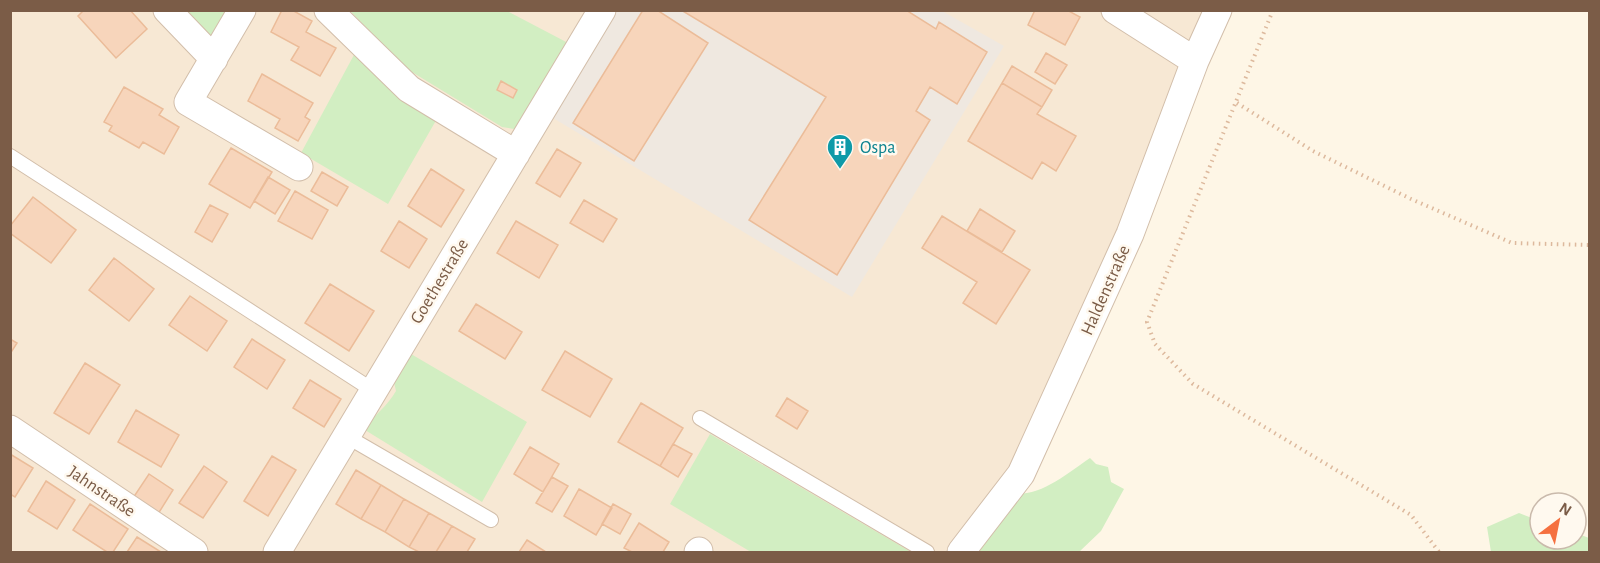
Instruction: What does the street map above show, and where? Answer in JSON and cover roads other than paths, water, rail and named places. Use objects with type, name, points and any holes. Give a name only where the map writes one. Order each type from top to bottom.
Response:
[{"type":"street","points":[[167,10],[214,59]]},
{"type":"street","points":[[242,10],[189,102],[299,167]]},
{"type":"street","points":[[328,10],[409,89],[516,154]]},
{"type":"street","name":"Goethestraße","points":[[277,552],[602,10]]},
{"type":"street","points":[[1115,10],[1195,61]]},
{"type":"street","name":"Haldenstraße","points":[[961,552],[1025,465],[1130,234],[1195,61],[1218,10]]},
{"type":"street","name":"Jahnstraße","points":[[10,429],[194,552]]},
{"type":"lane","points":[[10,156],[374,391]]},
{"type":"lane","points":[[700,418],[927,552]]},
{"type":"lane","points":[[346,436],[491,520]]},
{"type":"place","name":"Ospa","points":[[840,170]]}]
